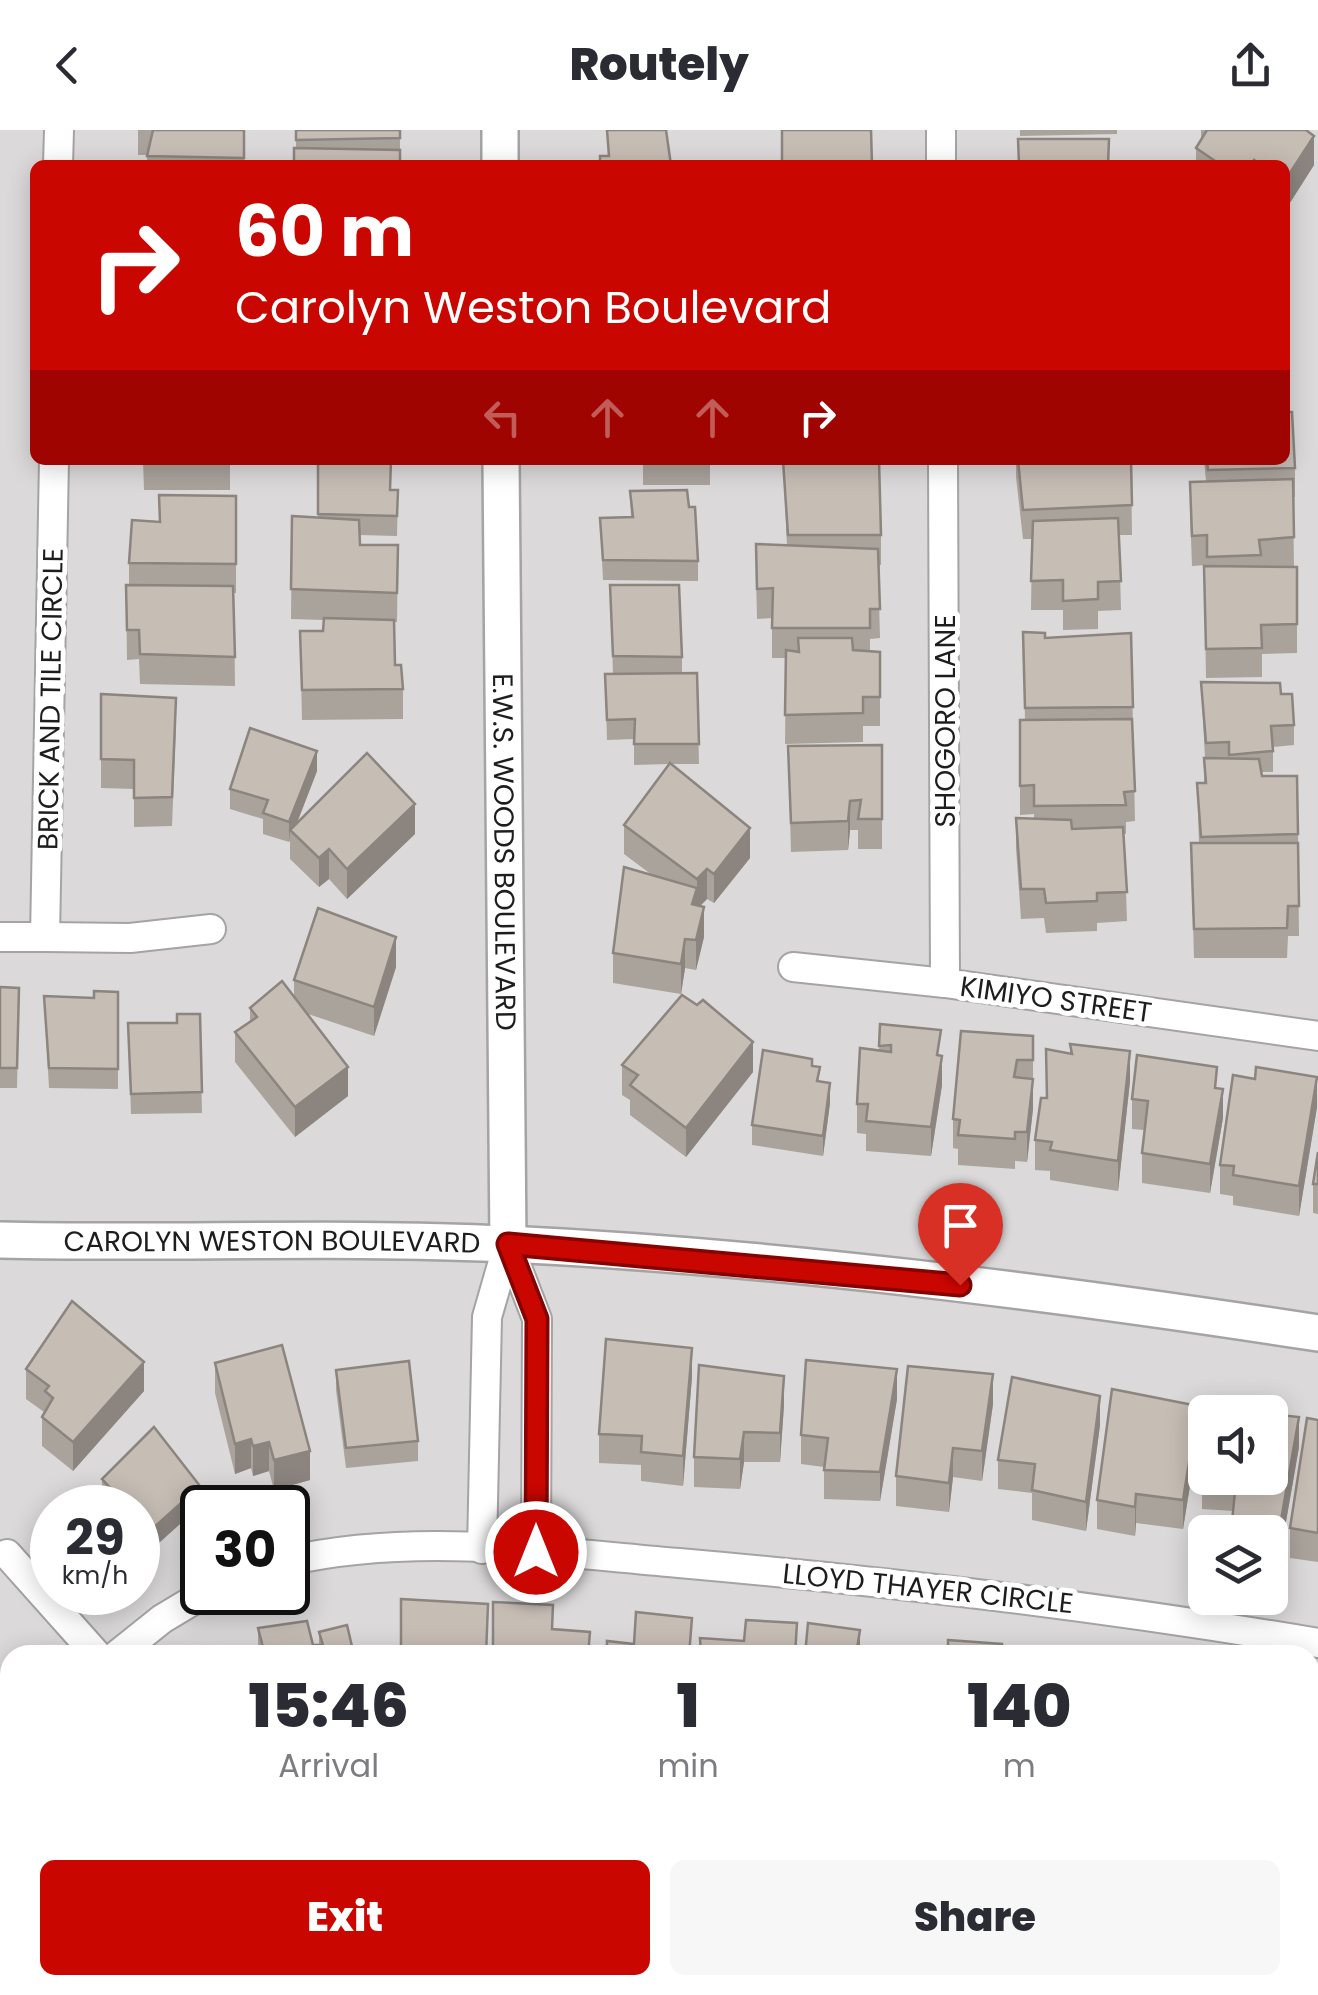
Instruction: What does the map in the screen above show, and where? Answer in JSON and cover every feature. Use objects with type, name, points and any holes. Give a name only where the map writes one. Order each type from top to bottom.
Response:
[{"type":"street","points":[[58,160],[59,130]]},
{"type":"street","points":[[500,130],[500,160]]},
{"type":"street","points":[[941,130],[941,160]]},
{"type":"street","name":"BRICK AND TILE CIRCLE","points":[[46,937],[54,465]]},
{"type":"street","name":"E.W.S. WOODS BOULEVARD","points":[[501,465],[508,1244]]},
{"type":"street","name":"SHOGORO LANE","points":[[943,465],[945,983]]},
{"type":"street","points":[[0,937],[130,938],[211,930]]},
{"type":"street","name":"KIMIYO STREET","points":[[793,967],[945,983],[1318,1036]]},
{"type":"street","name":"CAROLYN WESTON BOULEVARD","points":[[0,1240],[508,1244],[960,1285],[1318,1333]]},
{"type":"street","points":[[482,1549],[486,1317],[508,1244]]},
{"type":"street","points":[[508,1244],[537,1319],[536,1552]]},
{"type":"street","name":"LLOYD THAYER CIRCLE","points":[[310,1557],[388,1545],[482,1549],[928,1585],[1150,1614],[1318,1643]]},
{"type":"street","points":[[7,1554],[88,1645]]},
{"type":"street","points":[[130,1645],[180,1608]]},
{"type":"shaded area","points":[[0,130],[1318,130],[1318,1645],[0,1645]]},
{"type":"building","points":[[153,130],[244,130],[244,158],[147,156]]},
{"type":"building","points":[[296,130],[400,130],[400,138],[296,140]]},
{"type":"building","points":[[607,130],[666,130],[670,160],[600,160],[600,156],[609,156]]},
{"type":"building","points":[[782,130],[871,130],[872,160],[782,160]]},
{"type":"building","points":[[1207,130],[1306,130],[1314,136],[1290,173],[1290,160],[1214,160],[1196,148]]},
{"type":"building","points":[[1018,139],[1109,139],[1108,160],[1019,160]]},
{"type":"building","points":[[294,148],[400,150],[400,160],[294,160]]},
{"type":"building","points":[[1292,412],[1295,468],[1208,470],[1208,465],[1290,465]]},
{"type":"building","points":[[318,465],[391,465],[390,490],[398,490],[397,516],[318,514]]},
{"type":"building","points":[[783,465],[879,465],[881,535],[788,535]]},
{"type":"building","points":[[1018,465],[1131,465],[1132,505],[1023,510]]},
{"type":"building","points":[[1293,479],[1294,537],[1259,540],[1261,555],[1207,557],[1207,535],[1192,536],[1190,482]]},
{"type":"building","points":[[687,490],[689,507],[695,507],[698,561],[603,560],[600,518],[633,517],[630,491]]},
{"type":"building","points":[[159,495],[236,496],[236,564],[129,563],[132,520],[160,522]]},
{"type":"building","points":[[292,516],[359,520],[360,545],[398,545],[397,593],[291,589]]},
{"type":"building","points":[[1118,518],[1121,581],[1098,582],[1098,599],[1063,601],[1063,580],[1031,581],[1033,521]]},
{"type":"building","points":[[756,544],[878,549],[880,609],[870,609],[870,628],[772,628],[773,588],[757,589]]},
{"type":"building","points":[[1204,566],[1297,567],[1297,624],[1261,625],[1262,648],[1206,649]]},
{"type":"building","points":[[126,585],[233,586],[235,657],[140,654],[139,630],[127,630]]},
{"type":"building","points":[[610,585],[679,585],[682,657],[613,656]]},
{"type":"building","points":[[324,618],[394,620],[395,665],[401,665],[403,689],[302,690],[300,631],[323,631]]},
{"type":"building","points":[[1023,632],[1045,633],[1045,638],[1131,633],[1133,707],[1025,708]]},
{"type":"building","points":[[798,638],[852,638],[853,650],[880,652],[880,697],[863,697],[863,713],[785,715],[786,650],[799,652]]},
{"type":"building","points":[[697,673],[699,744],[634,744],[635,719],[607,720],[605,674]]},
{"type":"building","points":[[1201,682],[1280,683],[1281,694],[1292,694],[1294,725],[1271,726],[1273,751],[1229,755],[1229,742],[1206,743]]},
{"type":"building","points":[[101,694],[176,698],[172,797],[134,798],[134,760],[101,759]]},
{"type":"building","points":[[1132,719],[1135,791],[1124,792],[1126,805],[1034,806],[1034,785],[1020,786],[1020,720]]},
{"type":"building","points":[[250,728],[317,751],[289,822],[263,813],[268,800],[230,789]]},
{"type":"building","points":[[882,745],[882,819],[858,819],[861,800],[850,801],[848,821],[791,823],[788,746]]},
{"type":"building","points":[[367,753],[415,804],[347,869],[329,849],[319,858],[290,830]]},
{"type":"building","points":[[1204,758],[1259,759],[1262,776],[1297,776],[1298,834],[1201,837],[1197,783],[1206,783]]},
{"type":"building","points":[[670,763],[750,828],[714,874],[707,869],[697,879],[624,825]]},
{"type":"building","points":[[1016,818],[1071,820],[1072,829],[1123,827],[1127,892],[1097,893],[1097,901],[1046,903],[1044,889],[1021,889]]},
{"type":"building","points":[[1191,843],[1298,843],[1299,906],[1288,906],[1287,928],[1194,929]]},
{"type":"building","points":[[624,867],[697,888],[692,904],[704,907],[696,940],[685,939],[681,964],[613,953]]},
{"type":"building","points":[[318,908],[396,937],[374,1007],[294,980]]},
{"type":"building","points":[[282,981],[348,1067],[295,1107],[235,1032],[257,1017],[250,1008]]},
{"type":"building","points":[[0,987],[19,988],[17,1068],[0,1068]]},
{"type":"building","points":[[94,991],[118,992],[118,1069],[49,1068],[44,996],[94,998]]},
{"type":"building","points":[[682,995],[697,1005],[703,1000],[753,1042],[686,1128],[630,1085],[638,1075],[622,1065]]},
{"type":"building","points":[[177,1014],[200,1014],[202,1092],[131,1094],[128,1023],[177,1023]]},
{"type":"building","points":[[880,1024],[941,1030],[937,1055],[942,1056],[931,1127],[866,1121],[868,1104],[857,1104],[860,1048],[891,1052],[891,1045],[879,1046]]},
{"type":"building","points":[[961,1031],[1033,1036],[1033,1060],[1017,1060],[1014,1077],[1033,1079],[1027,1132],[1015,1132],[1015,1139],[958,1135],[960,1120],[953,1119]]},
{"type":"building","points":[[1070,1044],[1130,1051],[1118,1161],[1050,1150],[1052,1142],[1035,1140],[1041,1098],[1047,1098],[1046,1049],[1072,1054]]},
{"type":"building","points":[[763,1050],[812,1059],[812,1066],[820,1067],[817,1081],[830,1083],[823,1136],[752,1125]]},
{"type":"building","points":[[1137,1055],[1217,1067],[1215,1088],[1223,1089],[1210,1164],[1142,1153],[1148,1101],[1132,1099]]},
{"type":"building","points":[[1256,1067],[1317,1077],[1299,1186],[1233,1175],[1234,1166],[1220,1165],[1233,1075],[1255,1079]]},
{"type":"building","points":[[1318,1152],[1318,1184],[1313,1184]]},
{"type":"building","points":[[72,1301],[144,1362],[73,1442],[42,1417],[53,1398],[45,1391],[49,1386],[26,1369]]},
{"type":"building","points":[[606,1339],[692,1348],[683,1456],[641,1452],[642,1436],[599,1434]]},
{"type":"building","points":[[282,1345],[310,1451],[274,1460],[269,1442],[253,1446],[251,1439],[235,1444],[215,1363]]},
{"type":"building","points":[[806,1360],[897,1369],[880,1472],[824,1470],[828,1438],[801,1435]]},
{"type":"building","points":[[409,1361],[418,1441],[346,1448],[336,1370]]},
{"type":"building","points":[[699,1365],[784,1376],[780,1433],[744,1432],[740,1459],[694,1457]]},
{"type":"building","points":[[908,1366],[993,1374],[982,1451],[953,1448],[949,1483],[896,1476]]},
{"type":"building","points":[[1012,1377],[1100,1396],[1086,1502],[1032,1490],[1035,1464],[998,1460]]},
{"type":"building","points":[[1112,1389],[1188,1404],[1188,1469],[1183,1500],[1136,1494],[1135,1507],[1097,1500]]},
{"type":"building","points":[[1288,1416],[1299,1417],[1288,1480]]},
{"type":"building","points":[[1307,1418],[1318,1420],[1318,1533],[1290,1528]]},
{"type":"building","points":[[154,1427],[199,1485],[180,1485],[180,1504],[160,1522],[160,1485],[108,1485],[102,1479]]},
{"type":"building","points":[[1235,1495],[1285,1495],[1282,1515],[1233,1515]]},
{"type":"building","points":[[401,1599],[488,1604],[486,1645],[401,1645]]},
{"type":"building","points":[[493,1602],[553,1605],[552,1629],[590,1632],[589,1645],[493,1645]]},
{"type":"building","points":[[636,1612],[692,1618],[690,1645],[607,1645],[607,1641],[634,1644]]},
{"type":"building","points":[[746,1620],[797,1623],[796,1645],[700,1645],[700,1638],[744,1641]]},
{"type":"building","points":[[307,1621],[313,1645],[262,1645],[258,1628]]},
{"type":"building","points":[[808,1623],[860,1630],[858,1645],[806,1645]]},
{"type":"building","points":[[347,1625],[352,1645],[323,1645],[319,1632]]},
{"type":"building","points":[[948,1640],[1002,1644],[1002,1645],[948,1645]]},
{"type":"route","points":[[536,1552],[537,1319],[508,1244],[719,1260],[960,1285]]}]
